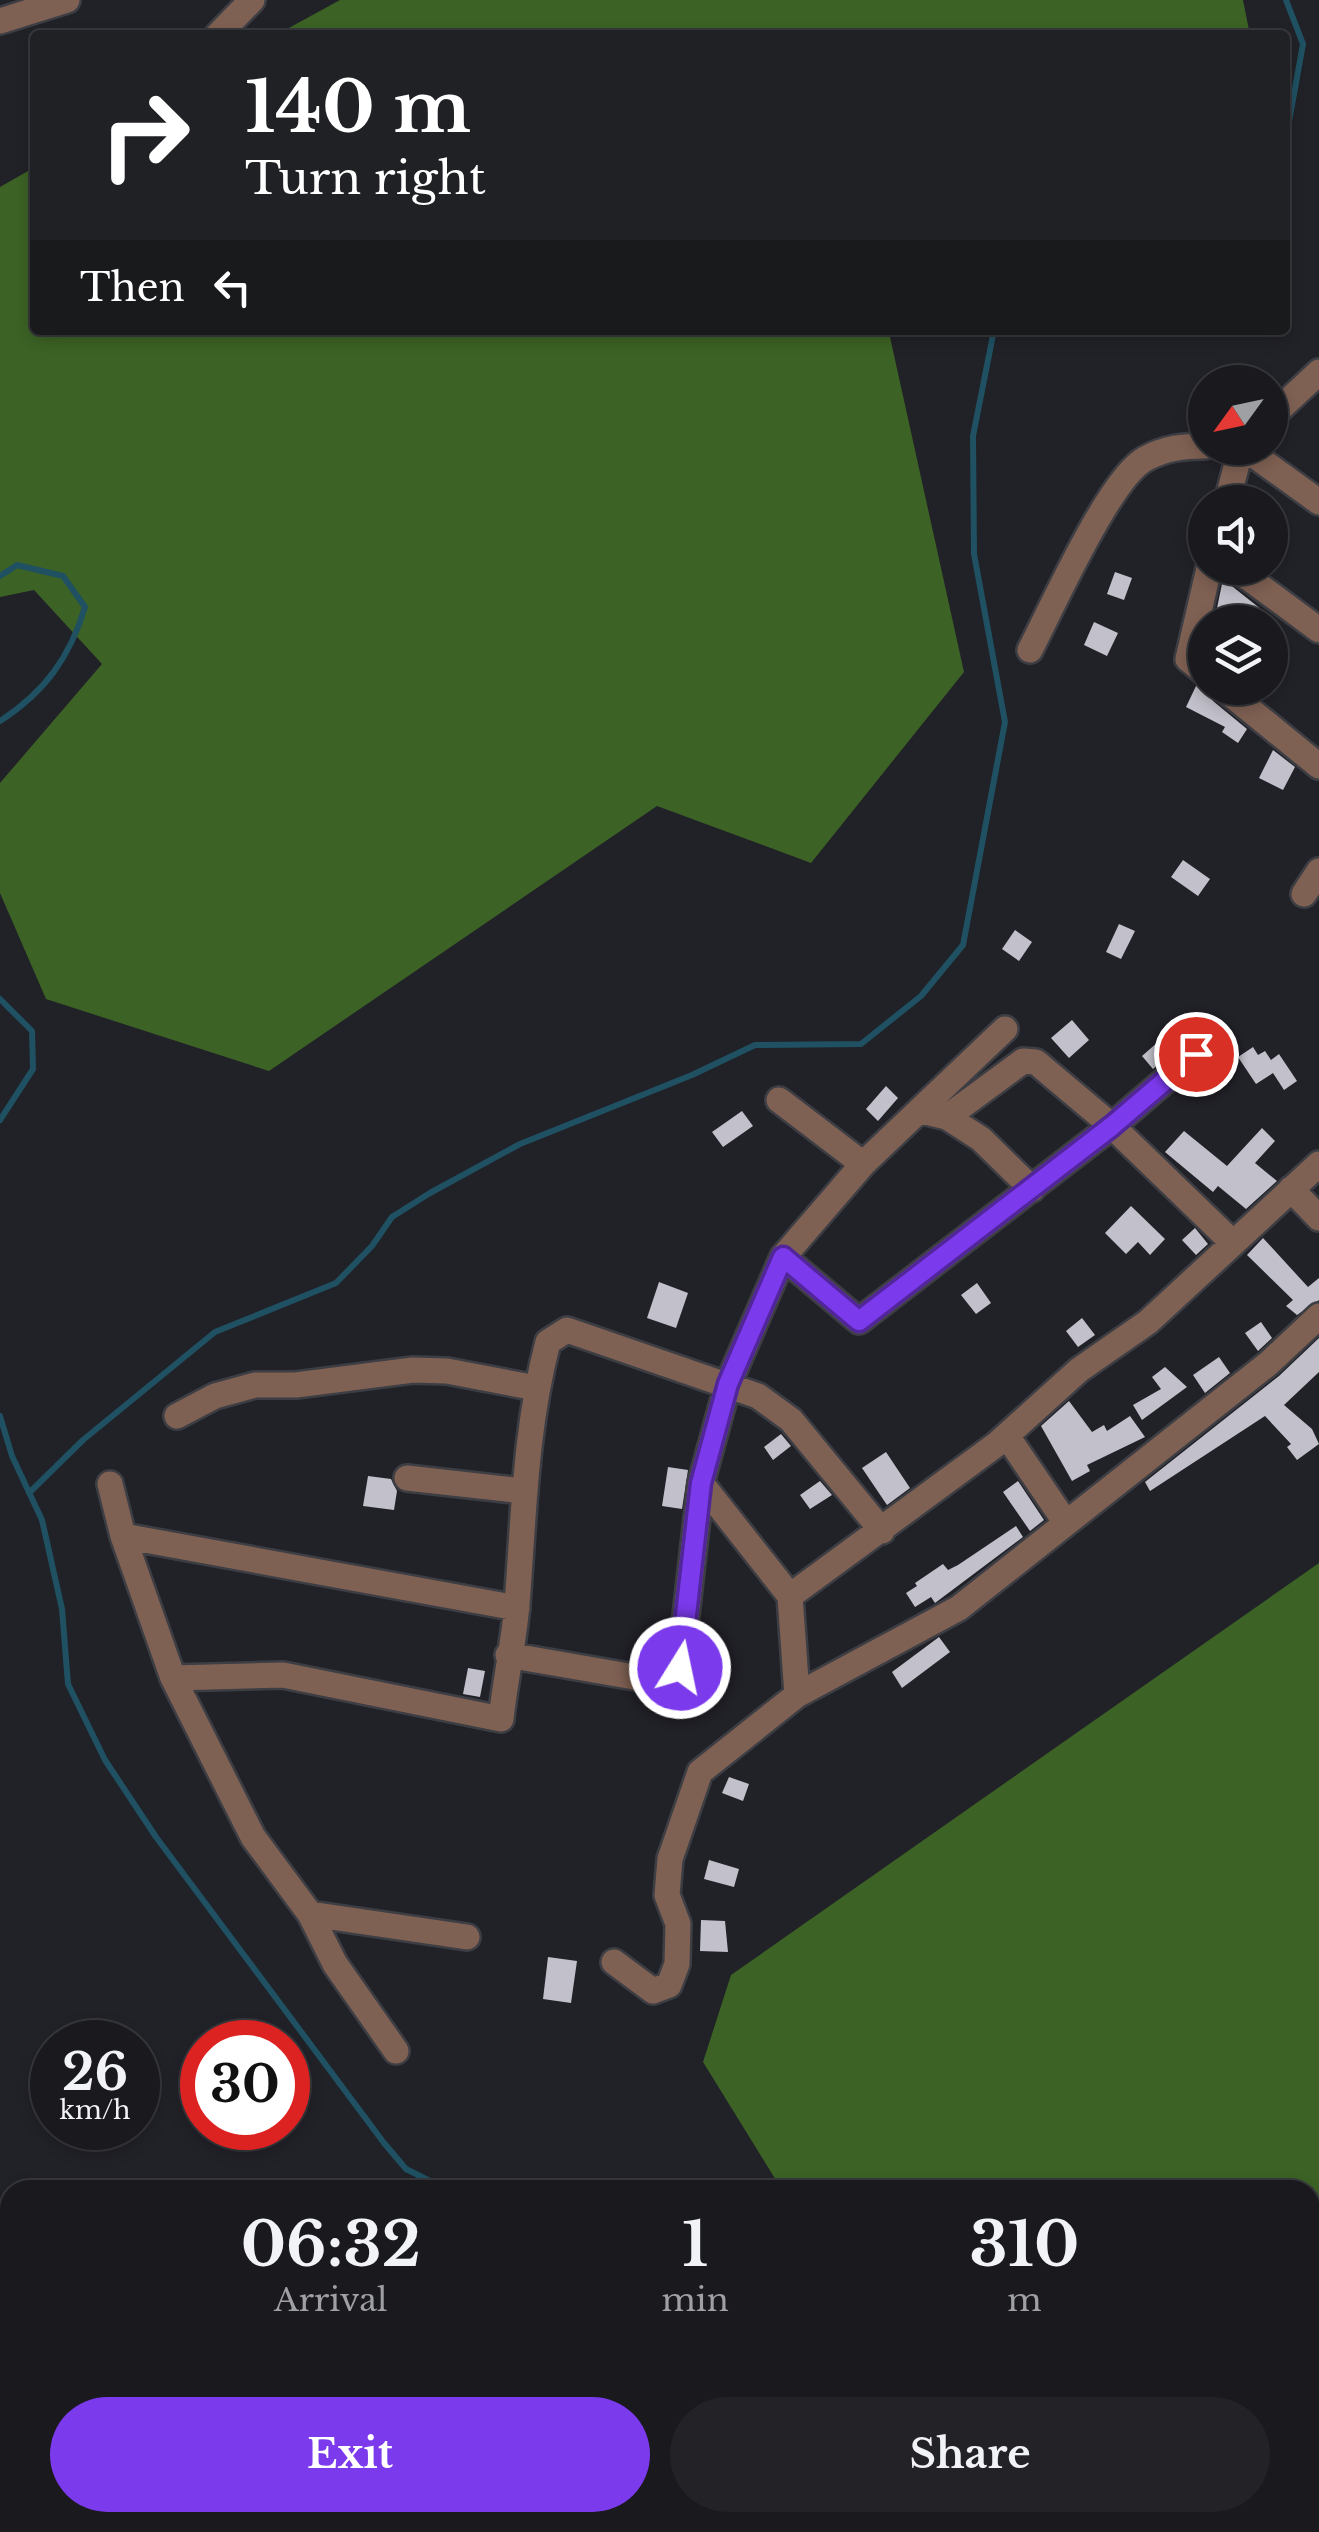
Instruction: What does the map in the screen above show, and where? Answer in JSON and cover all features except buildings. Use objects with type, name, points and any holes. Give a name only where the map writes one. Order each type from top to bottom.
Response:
[{"type":"street","points":[[0,21],[67,0]]},
{"type":"street","points":[[223,30],[252,0]]},
{"type":"street","points":[[1288,401],[1319,372]]},
{"type":"street","points":[[1030,650],[1118,486],[1142,460],[1176,446],[1188,446]]},
{"type":"street","points":[[1267,465],[1319,502]]},
{"type":"street","points":[[1259,585],[1319,630]]},
{"type":"street","points":[[1244,705],[1319,766]]},
{"type":"street","points":[[1304,894],[1319,871]]},
{"type":"street","points":[[934,1114],[1004,1029]]},
{"type":"street","points":[[783,1257],[859,1321],[1112,1126],[1196,1054]]},
{"type":"street","points":[[508,1655],[663,1682],[680,1668],[701,1483],[728,1384],[783,1257],[863,1164],[934,1114],[1023,1061],[1036,1062],[1112,1126],[1233,1243]]},
{"type":"street","points":[[779,1100],[863,1164]]},
{"type":"street","points":[[934,1114],[981,1139],[1032,1189]]},
{"type":"street","points":[[790,1596],[882,1532],[1007,1436],[1079,1370],[1148,1322],[1319,1164]]},
{"type":"street","points":[[1291,1189],[1319,1218]]},
{"type":"street","points":[[614,1962],[653,1991],[670,1985],[678,1964],[678,1924],[667,1895],[670,1859],[700,1772],[796,1695],[959,1608],[1269,1363],[1319,1316]]},
{"type":"street","points":[[173,1678],[283,1675],[500,1719],[517,1608],[523,1492],[536,1388],[548,1342],[567,1330],[758,1396],[790,1420],[882,1532]]},
{"type":"street","points":[[178,1416],[215,1396],[255,1385],[412,1370],[446,1371],[536,1388]]},
{"type":"street","points":[[1007,1436],[1066,1524]]},
{"type":"street","points":[[407,1478],[523,1492]]},
{"type":"street","points":[[701,1483],[790,1596],[796,1695]]},
{"type":"street","points":[[110,1484],[123,1536],[173,1678],[253,1837],[310,1914],[335,1964],[396,2051]]},
{"type":"street","points":[[123,1536],[517,1608]]},
{"type":"street","points":[[310,1914],[468,1936]]},
{"type":"green space","points":[[340,0],[1243,0],[1249,30],[285,30]]},
{"type":"green space","points":[[30,170],[30,335],[891,335],[964,672],[811,863],[657,806],[269,1071],[46,999],[0,893],[0,783],[102,664],[34,590],[0,597],[0,187]]},
{"type":"green space","points":[[1319,1563],[1319,2180],[776,2180],[703,2062],[731,1975]]},
{"type":"waterway","points":[[1286,0],[1303,44],[1290,116]]},
{"type":"waterway","points":[[29,1493],[83,1440],[215,1332],[336,1283],[372,1246],[392,1217],[430,1193],[520,1144],[692,1075],[755,1045],[861,1044],[921,996],[963,945],[1005,722],[974,554],[973,436],[993,335]]},
{"type":"waterway","points":[[0,576],[17,565],[63,576],[85,607],[72,642],[54,672],[30,698],[0,721]]},
{"type":"waterway","points":[[0,999],[32,1031],[33,1069],[0,1120]]},
{"type":"waterway","points":[[0,1416],[12,1456],[42,1520],[62,1609],[68,1684],[105,1760],[156,1837],[384,2143],[406,2169],[428,2180]]},
{"type":"route","points":[[680,1668],[701,1483],[728,1384],[783,1257],[859,1321],[1112,1126],[1196,1054]]}]
